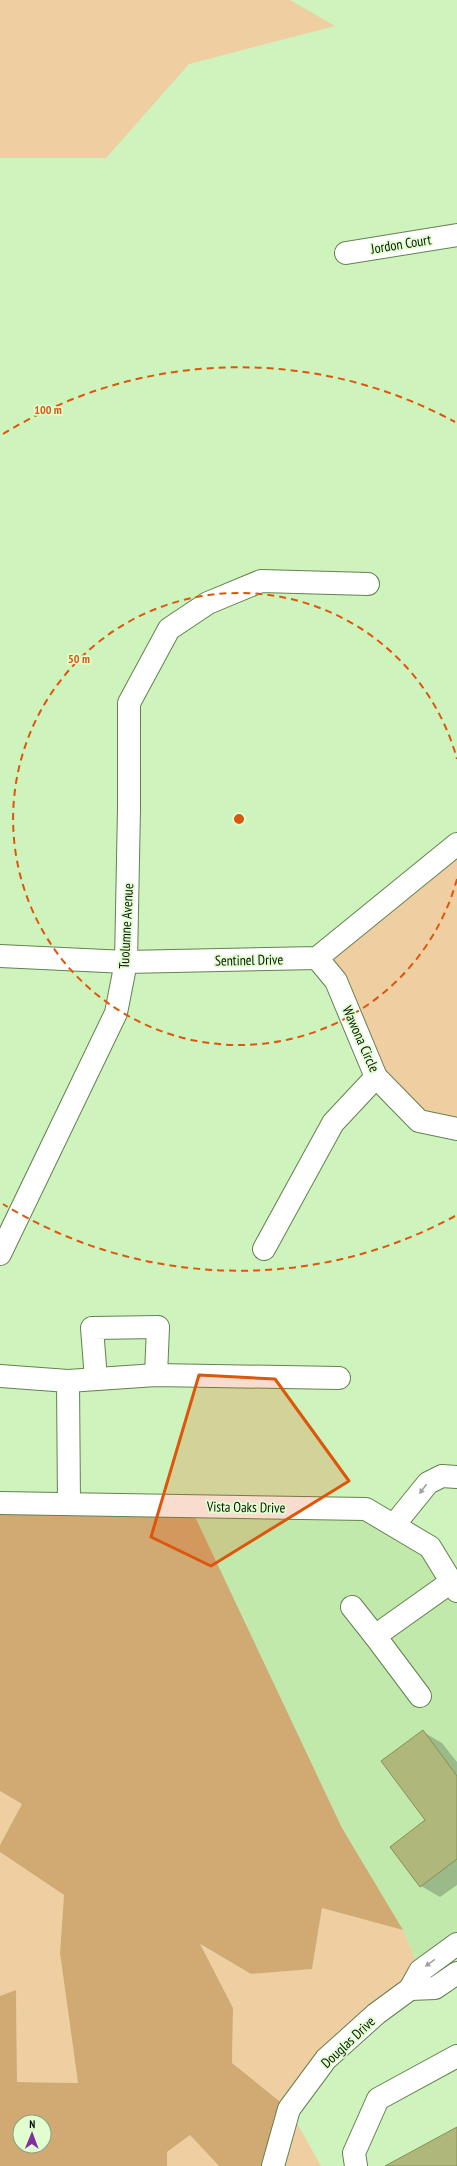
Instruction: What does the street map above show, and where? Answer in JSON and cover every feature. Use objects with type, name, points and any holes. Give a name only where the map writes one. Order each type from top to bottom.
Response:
[{"type":"street","name":"Jordon Court","points":[[346,253],[457,235]]},
{"type":"street","name":"Tuolumne Avenue","points":[[0,1254],[116,1013],[126,962],[129,808],[128,703],[169,628],[208,603],[261,580],[368,584]]},
{"type":"street","points":[[317,958],[457,844]]},
{"type":"street","name":"Sentinel Drive","points":[[0,956],[126,962],[317,958]]},
{"type":"street","name":"Wawona Circle","points":[[317,958],[336,980],[376,1076],[419,1121],[457,1128]]},
{"type":"street","points":[[264,1249],[333,1123],[376,1076]]},
{"type":"street","points":[[96,1379],[92,1328],[158,1328],[156,1375]]},
{"type":"street","points":[[0,1376],[68,1381],[156,1375],[339,1378]]},
{"type":"street","points":[[68,1381],[69,1504]]},
{"type":"street","points":[[394,1525],[428,1483],[442,1476],[457,1477]]},
{"type":"street","name":"Vista Oaks Drive","points":[[0,1503],[366,1509],[430,1547],[454,1586]]},
{"type":"street","points":[[375,1636],[454,1586]]},
{"type":"street","points":[[352,1607],[420,1696]]},
{"type":"street","name":"Douglas Drive","points":[[273,2166],[289,2109],[326,2059],[376,2014],[410,1989],[420,1971],[457,1944]]},
{"type":"street","points":[[410,1989],[435,1988],[457,1973]]},
{"type":"street","points":[[356,2166],[354,2153],[378,2099],[457,2056]]},
{"type":"highlighted area","points":[[199,1375],[275,1379],[349,1481],[211,1566],[151,1537]]},
{"type":"shaded area","points":[[0,0],[290,0],[335,26],[189,64],[106,158],[0,158]]},
{"type":"shaded area","points":[[457,844],[457,1129],[419,1121],[376,1077],[317,958]]},
{"type":"shaded area","points":[[0,1503],[190,1506],[342,1828],[403,1930],[322,1908],[312,1969],[251,1974],[200,1944],[233,2008],[232,2063],[289,2109],[273,2166],[219,2166],[190,2135],[167,2152],[167,2166],[0,2166],[0,1996],[16,1990],[17,2082],[78,2083],[60,1953],[64,1895],[0,1852],[0,1845],[22,1804],[0,1791]]},
{"type":"shaded area","points":[[190,1506],[366,1509],[430,1547],[457,1591],[457,1944],[420,1971],[403,1930],[342,1828]]},
{"type":"shaded area","points":[[0,1791],[22,1804],[0,1845]]},
{"type":"shaded area","points":[[0,1852],[64,1895],[60,1953],[78,2083],[17,2082],[16,1990],[0,1996]]},
{"type":"shaded area","points":[[322,1908],[403,1930],[420,1971],[289,2109],[232,2063],[233,2008],[199,1944],[251,1974],[312,1969]]},
{"type":"shaded area","points":[[289,2109],[321,2166],[273,2166]]},
{"type":"shaded area","points":[[190,2135],[219,2166],[167,2166],[167,2152]]},
{"type":"building","points":[[423,1730],[457,1776],[457,1859],[420,1887],[390,1847],[425,1820],[381,1761]]},
{"type":"building","points":[[457,2127],[457,2166],[385,2166]]}]
